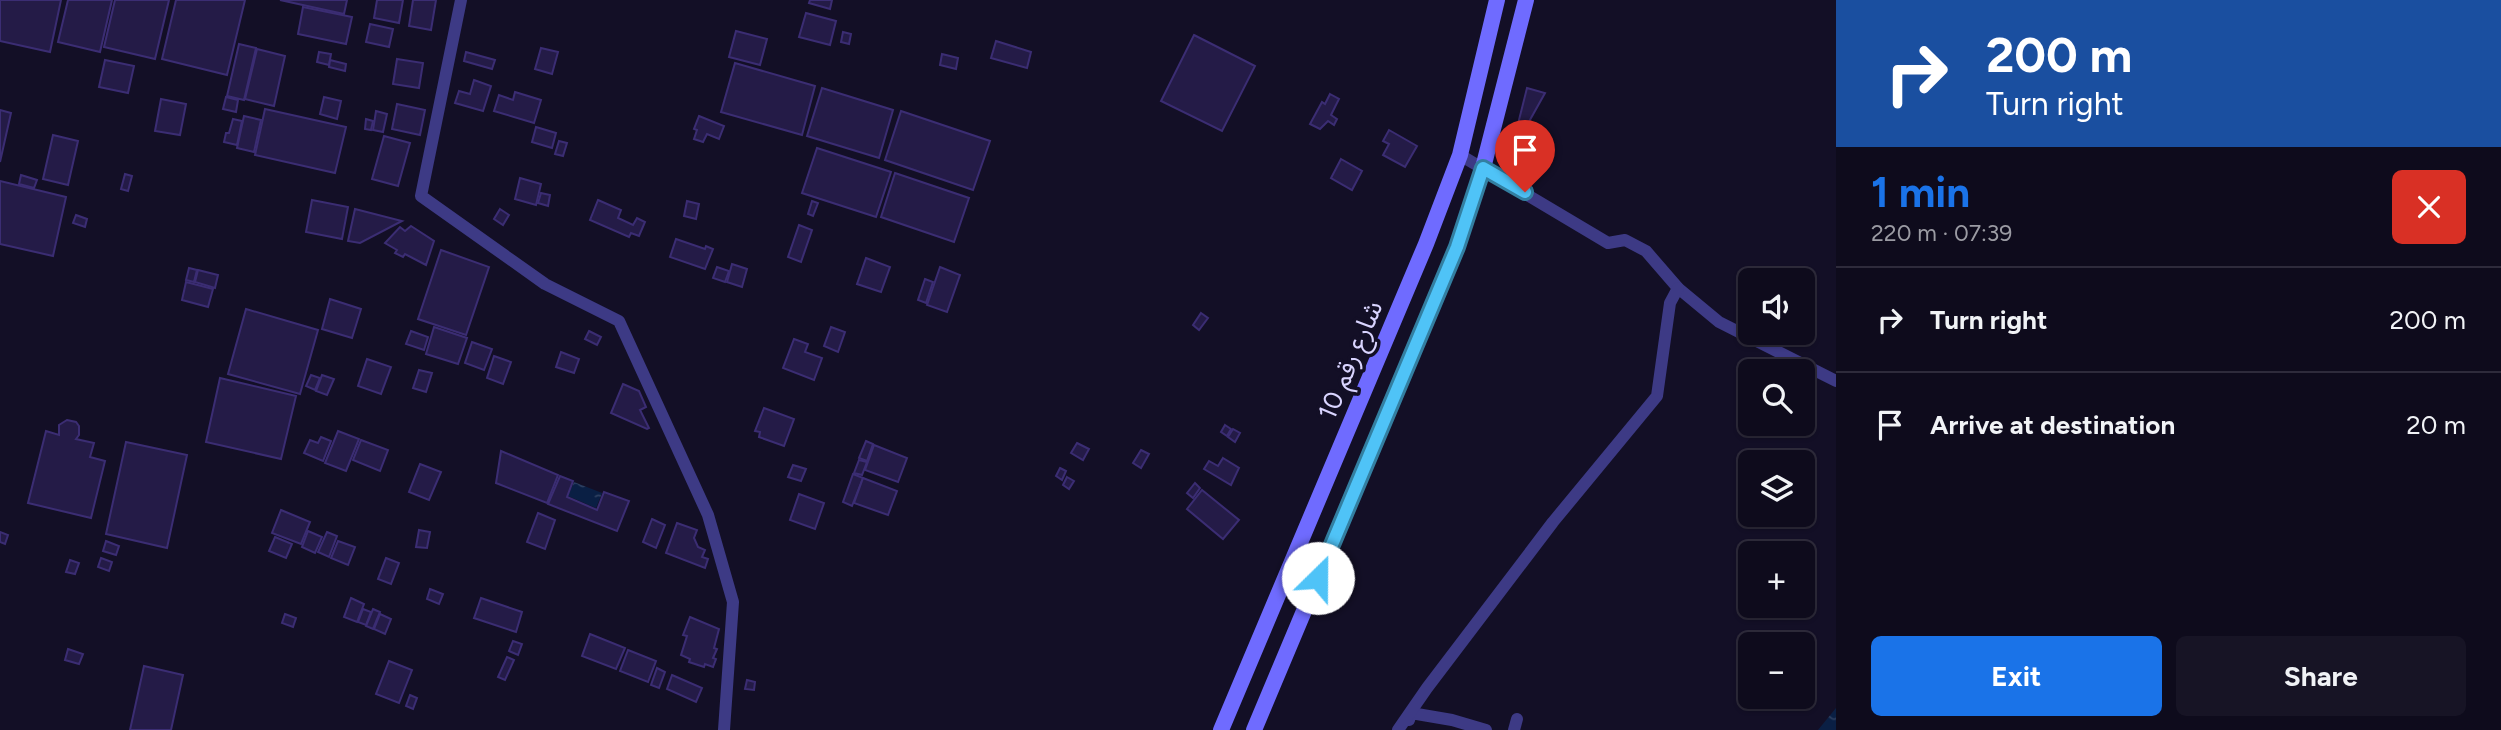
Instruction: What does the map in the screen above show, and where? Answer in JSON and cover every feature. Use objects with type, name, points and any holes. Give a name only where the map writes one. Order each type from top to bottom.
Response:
[{"type":"main road","name":"شارع رقم 10","points":[[1221,730],[1426,244],[1460,155],[1497,0]]},
{"type":"main road","name":"شارع رقم 10","points":[[1254,730],[1457,247],[1483,168],[1526,0]]},
{"type":"street","points":[[461,0],[421,196],[545,284],[619,321],[708,515],[733,603],[724,730]]},
{"type":"street","points":[[1460,155],[1608,243],[1625,240],[1646,251],[1678,288],[1719,322],[1836,381]]},
{"type":"street","points":[[1398,730],[1553,522],[1657,396],[1670,303],[1678,288]]},
{"type":"street","points":[[1406,730],[1411,713]]},
{"type":"street","points":[[1411,713],[1452,720],[1486,730]]},
{"type":"water","points":[[574,482],[602,493],[596,508],[568,496]]},
{"type":"water","points":[[1836,708],[1836,730],[1818,730]]},
{"type":"building","points":[[0,0],[61,0],[50,52],[0,41]]},
{"type":"building","points":[[68,0],[112,0],[100,52],[58,42]]},
{"type":"building","points":[[115,0],[169,0],[155,59],[104,47]]},
{"type":"building","points":[[176,0],[245,0],[227,75],[162,59]]},
{"type":"building","points":[[280,0],[347,0],[344,14]]},
{"type":"building","points":[[377,0],[403,0],[399,23],[374,18]]},
{"type":"building","points":[[413,0],[436,0],[431,30],[409,26]]},
{"type":"building","points":[[810,0],[832,0],[830,9],[809,3]]},
{"type":"building","points":[[303,7],[352,17],[346,44],[298,34]]},
{"type":"building","points":[[806,13],[836,21],[830,45],[799,37]]},
{"type":"building","points":[[370,24],[393,29],[389,47],[366,42]]},
{"type":"building","points":[[736,31],[767,39],[760,65],[729,57]]},
{"type":"building","points":[[843,32],[851,34],[849,44],[841,42]]},
{"type":"building","points":[[1194,35],[1255,66],[1222,131],[1161,101]]},
{"type":"building","points":[[996,41],[1031,52],[1027,68],[991,58]]},
{"type":"building","points":[[239,44],[256,48],[244,100],[227,96]]},
{"type":"building","points":[[541,48],[558,52],[552,74],[535,69]]},
{"type":"building","points":[[257,49],[285,56],[274,106],[245,99]]},
{"type":"building","points":[[319,52],[331,54],[329,65],[317,62]]},
{"type":"building","points":[[466,52],[495,60],[492,69],[464,61]]},
{"type":"building","points":[[942,54],[958,58],[956,69],[940,65]]},
{"type":"building","points":[[397,59],[423,63],[419,88],[393,84]]},
{"type":"building","points":[[105,60],[134,66],[128,93],[99,87]]},
{"type":"building","points":[[330,60],[346,64],[345,71],[329,67]]},
{"type":"building","points":[[735,63],[815,86],[802,135],[721,112]]},
{"type":"building","points":[[474,80],[491,86],[483,111],[455,103],[459,91],[470,94]]},
{"type":"building","points":[[822,88],[893,110],[879,158],[807,136]]},
{"type":"building","points":[[1527,88],[1545,93],[1526,127],[1518,124]]},
{"type":"building","points":[[515,92],[541,100],[534,123],[494,111],[499,95],[513,100]]},
{"type":"building","points":[[1330,94],[1339,99],[1331,115],[1337,119],[1334,125],[1328,121],[1320,129],[1310,124],[1322,102],[1325,104]]},
{"type":"building","points":[[226,97],[238,100],[236,112],[223,109]]},
{"type":"building","points":[[324,97],[341,101],[337,119],[320,114]]},
{"type":"building","points":[[161,99],[186,104],[180,135],[155,131]]},
{"type":"building","points":[[397,104],[425,110],[420,135],[392,129]]},
{"type":"building","points":[[265,109],[346,127],[335,173],[255,155]]},
{"type":"building","points":[[0,110],[11,113],[0,162]]},
{"type":"building","points":[[376,111],[387,114],[383,132],[373,130]]},
{"type":"building","points":[[901,111],[990,141],[973,190],[885,160]]},
{"type":"building","points":[[244,116],[261,120],[254,152],[237,148]]},
{"type":"building","points":[[699,116],[724,126],[719,139],[707,134],[703,142],[694,139],[697,130],[694,129]]},
{"type":"building","points":[[233,119],[242,121],[237,145],[224,142]]},
{"type":"building","points":[[366,119],[373,121],[371,130],[365,129]]},
{"type":"building","points":[[536,127],[556,133],[552,148],[532,142]]},
{"type":"building","points":[[1389,130],[1417,146],[1405,167],[1383,155],[1389,144],[1383,141]]},
{"type":"building","points":[[53,135],[78,141],[68,185],[43,179]]},
{"type":"building","points":[[384,136],[410,143],[398,186],[372,179]]},
{"type":"building","points":[[559,141],[567,143],[563,156],[555,154]]},
{"type":"building","points":[[817,148],[891,172],[876,217],[802,193]]},
{"type":"building","points":[[1341,159],[1362,171],[1352,190],[1331,178]]},
{"type":"building","points":[[895,173],[969,198],[954,242],[881,217]]},
{"type":"building","points":[[125,174],[132,176],[128,191],[121,189]]},
{"type":"building","points":[[21,175],[37,180],[34,188],[19,184]]},
{"type":"building","points":[[520,178],[541,184],[536,205],[515,199]]},
{"type":"building","points":[[0,181],[66,197],[53,256],[0,244]]},
{"type":"building","points":[[541,193],[550,195],[548,206],[538,203]]},
{"type":"building","points":[[312,200],[348,207],[342,239],[306,232]]},
{"type":"building","points":[[598,200],[621,210],[618,218],[633,225],[637,218],[645,222],[639,236],[631,233],[629,237],[590,220]]},
{"type":"building","points":[[687,201],[699,204],[696,219],[684,216]]},
{"type":"building","points":[[812,201],[818,203],[813,216],[808,214]]},
{"type":"building","points":[[355,209],[402,221],[360,243],[348,241]]},
{"type":"building","points":[[500,209],[509,215],[503,225],[494,219]]},
{"type":"building","points":[[76,215],[87,219],[85,227],[73,223]]},
{"type":"building","points":[[799,225],[812,230],[801,262],[788,257]]},
{"type":"building","points":[[411,226],[434,241],[426,265],[405,254],[403,257],[395,253],[397,250],[385,243],[400,227],[405,231]]},
{"type":"building","points":[[676,239],[713,249],[705,269],[670,257]]},
{"type":"building","points":[[441,250],[489,267],[466,335],[418,319]]},
{"type":"building","points":[[866,258],[890,267],[881,292],[857,284]]},
{"type":"building","points":[[732,264],[747,269],[742,287],[727,282]]},
{"type":"building","points":[[717,267],[729,271],[725,282],[713,278]]},
{"type":"building","points":[[940,267],[960,275],[947,312],[927,305]]},
{"type":"building","points":[[189,268],[197,270],[194,282],[186,280]]},
{"type":"building","points":[[198,270],[218,275],[215,288],[195,282]]},
{"type":"building","points":[[925,279],[933,282],[926,303],[918,300]]},
{"type":"building","points":[[186,282],[213,289],[208,307],[182,300]]},
{"type":"building","points":[[330,299],[361,309],[352,338],[322,329]]},
{"type":"building","points":[[246,309],[318,330],[300,394],[228,374]]},
{"type":"building","points":[[1201,313],[1208,318],[1199,330],[1193,325]]},
{"type":"building","points":[[434,327],[467,338],[458,364],[426,354]]},
{"type":"building","points":[[831,327],[845,332],[838,352],[824,346]]},
{"type":"building","points":[[411,331],[428,337],[424,350],[406,344]]},
{"type":"building","points":[[589,331],[601,337],[597,345],[585,339]]},
{"type":"building","points":[[794,339],[808,344],[805,352],[822,358],[814,380],[783,368]]},
{"type":"building","points":[[472,342],[492,349],[484,370],[465,363]]},
{"type":"building","points":[[561,352],[579,359],[574,373],[556,367]]},
{"type":"building","points":[[494,356],[511,362],[503,384],[487,378]]},
{"type":"building","points":[[367,359],[391,367],[381,394],[358,386]]},
{"type":"building","points":[[419,370],[432,373],[426,392],[413,388]]},
{"type":"building","points":[[311,375],[320,378],[315,390],[306,386]]},
{"type":"building","points":[[322,375],[334,379],[327,395],[316,391]]},
{"type":"building","points":[[220,378],[296,396],[281,459],[206,442]]},
{"type":"building","points":[[623,384],[639,391],[646,407],[640,410],[649,428],[611,413]]},
{"type":"building","points":[[764,408],[794,419],[784,446],[759,437],[760,432],[755,431]]},
{"type":"building","points":[[67,420],[76,422],[79,426],[76,439],[94,443],[90,457],[105,461],[91,518],[28,503],[46,431],[59,435],[59,425]]},
{"type":"building","points":[[1225,425],[1231,429],[1227,436],[1221,432]]},
{"type":"building","points":[[1233,429],[1240,433],[1235,442],[1228,437]]},
{"type":"building","points":[[338,431],[359,439],[346,471],[325,463]]},
{"type":"building","points":[[321,437],[331,441],[323,461],[304,453],[310,440],[318,443]]},
{"type":"building","points":[[361,440],[388,450],[380,471],[353,460]]},
{"type":"building","points":[[866,441],[873,444],[867,461],[859,458]]},
{"type":"building","points":[[126,442],[187,455],[167,548],[106,534]]},
{"type":"building","points":[[1077,443],[1089,449],[1083,460],[1071,453]]},
{"type":"building","points":[[874,445],[907,458],[898,482],[865,470]]},
{"type":"building","points":[[1141,450],[1149,454],[1141,468],[1133,463]]},
{"type":"building","points":[[501,451],[558,475],[547,503],[496,483]]},
{"type":"building","points":[[1223,458],[1239,468],[1231,485],[1204,469],[1209,461],[1218,466]]},
{"type":"building","points":[[859,460],[867,462],[862,475],[854,473]]},
{"type":"building","points":[[420,464],[441,472],[429,500],[409,492]]},
{"type":"building","points":[[793,465],[806,469],[801,481],[788,477]]},
{"type":"building","points":[[1060,468],[1066,471],[1062,480],[1056,476]]},
{"type":"building","points":[[853,474],[863,478],[852,506],[843,502]]},
{"type":"building","points":[[560,476],[573,481],[567,497],[597,510],[604,492],[629,501],[617,531],[548,504]]},
{"type":"building","points":[[1067,477],[1074,481],[1069,489],[1063,485]]},
{"type":"building","points":[[863,478],[897,491],[888,515],[854,503]]},
{"type":"building","points":[[1195,483],[1200,488],[1193,498],[1187,493]]},
{"type":"building","points":[[1202,490],[1239,520],[1223,539],[1187,509]]},
{"type":"building","points":[[799,494],[824,503],[815,529],[790,520]]},
{"type":"building","points":[[281,510],[310,522],[301,544],[272,533]]},
{"type":"building","points":[[538,513],[555,520],[545,549],[527,542]]},
{"type":"building","points":[[652,519],[665,525],[656,548],[643,542]]},
{"type":"building","points":[[677,523],[697,530],[694,538],[698,547],[705,550],[702,557],[708,559],[705,568],[666,553]]},
{"type":"building","points":[[419,530],[430,532],[427,548],[416,547]]},
{"type":"building","points":[[308,531],[322,537],[315,553],[302,547]]},
{"type":"building","points":[[0,532],[8,535],[5,544],[0,542]]},
{"type":"building","points":[[327,532],[337,536],[329,557],[318,552]]},
{"type":"building","points":[[275,537],[292,544],[286,558],[269,551]]},
{"type":"building","points":[[106,541],[119,546],[116,555],[103,551]]},
{"type":"building","points":[[338,541],[355,547],[348,565],[331,558]]},
{"type":"building","points":[[101,558],[112,562],[109,571],[98,567]]},
{"type":"building","points":[[386,558],[399,563],[391,584],[378,579]]},
{"type":"building","points":[[70,560],[79,563],[75,574],[66,572]]},
{"type":"building","points":[[430,589],[443,594],[439,604],[427,599]]},
{"type":"building","points":[[351,598],[364,604],[357,622],[344,617]]},
{"type":"building","points":[[481,598],[522,612],[516,632],[474,618]]},
{"type":"building","points":[[363,609],[371,612],[366,625],[358,622]]},
{"type":"building","points":[[373,609],[380,612],[373,629],[366,626]]},
{"type":"building","points":[[285,614],[296,618],[293,627],[282,623]]},
{"type":"building","points":[[380,614],[391,619],[385,634],[374,629]]},
{"type":"building","points":[[690,617],[719,629],[713,667],[689,662],[690,659],[681,655],[687,636],[683,635]]},
{"type":"building","points":[[590,634],[625,648],[616,669],[582,656]]},
{"type":"building","points":[[513,641],[522,644],[518,655],[509,651]]},
{"type":"building","points":[[68,649],[83,654],[79,664],[65,660]]},
{"type":"building","points":[[628,650],[656,661],[648,682],[620,671]]},
{"type":"building","points":[[507,657],[514,660],[505,680],[498,677]]},
{"type":"building","points":[[389,661],[412,670],[399,703],[376,694]]},
{"type":"building","points":[[144,666],[183,675],[171,730],[130,730]]},
{"type":"building","points":[[657,668],[665,672],[659,688],[651,685]]},
{"type":"building","points":[[672,675],[702,688],[696,702],[667,689]]},
{"type":"building","points":[[747,680],[755,682],[754,690],[745,689]]},
{"type":"building","points":[[410,695],[417,698],[413,709],[406,706]]},
{"type":"route","points":[[1318,578],[1457,247],[1483,168],[1525,192]]}]
